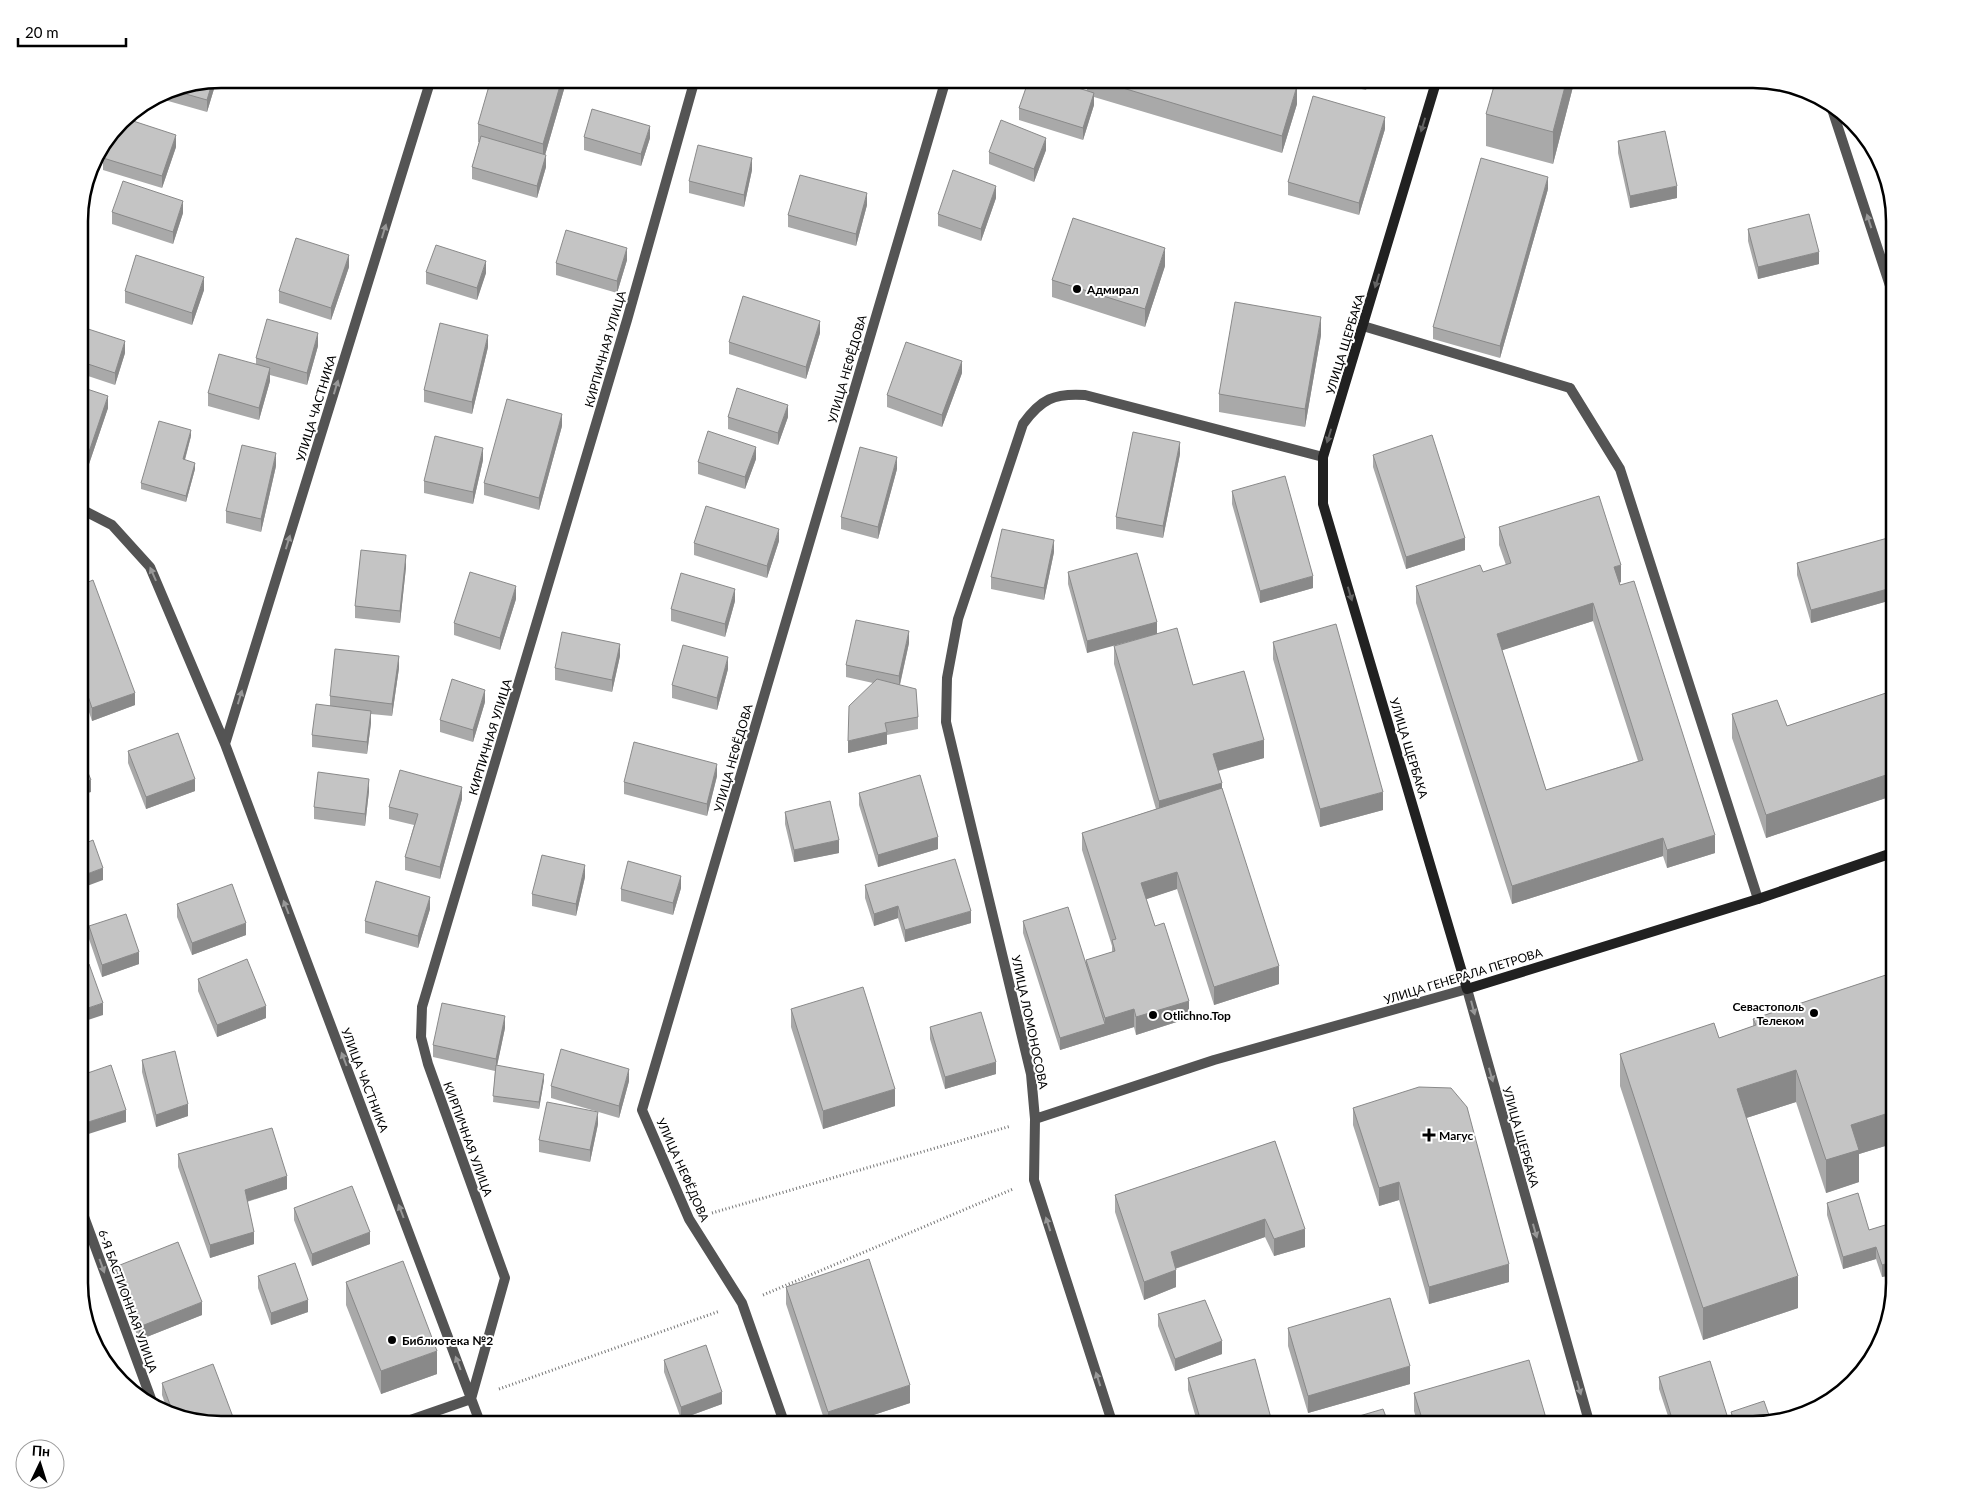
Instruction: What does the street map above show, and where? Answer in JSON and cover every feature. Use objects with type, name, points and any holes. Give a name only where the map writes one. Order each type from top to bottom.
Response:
[{"type":"main road","name":"УЛИЦА ЩЕРБАКА","points":[[1435,87],[1364,326],[1323,456],[1323,504],[1468,989]]},
{"type":"main road","name":"УЛИЦА ГЕНЕРАЛА ПЕТРОВА","points":[[1468,989],[1758,899],[1886,855]]},
{"type":"street","name":"УЛИЦА ЧАСТНИКА","points":[[225,744],[428,88]]},
{"type":"street","name":"КИРПИЧНАЯ УЛИЦА","points":[[471,1399],[505,1278],[428,1064],[421,1037],[422,1007],[627,320],[693,88]]},
{"type":"street","name":"УЛИЦА НЕФЁДОВА","points":[[782,1416],[742,1303],[689,1219],[642,1110],[943,88]]},
{"type":"street","points":[[1834,114],[1886,274]]},
{"type":"street","points":[[1364,326],[1570,388],[1620,469],[1758,899]]},
{"type":"street","name":"УЛИЦА ЛОМОНОСОВА","points":[[1110,1416],[1034,1180],[1035,1119],[1031,1074],[946,722],[947,678],[958,619],[1024,424],[1034,409],[1049,398],[1066,394],[1085,395],[1323,456]]},
{"type":"street","name":"УЛИЦА ЧАСТНИКА","points":[[88,513],[112,525],[150,567],[225,744],[478,1416]]},
{"type":"street","name":"УЛИЦА ГЕНЕРАЛА ПЕТРОВА","points":[[1035,1119],[1214,1060],[1468,989]]},
{"type":"street","name":"УЛИЦА ЩЕРБАКА","points":[[1468,989],[1587,1416]]},
{"type":"street","name":"6-Я БАСТИОННАЯ УЛИЦА","points":[[88,1227],[151,1397]]},
{"type":"street","points":[[422,1416],[471,1399]]},
{"type":"path","points":[[689,1219],[1035,1119]]},
{"type":"path","points":[[471,1399],[742,1303],[1034,1180]]},
{"type":"building","points":[[1026,87],[1077,87],[1094,93],[1083,128],[1019,108]]},
{"type":"building","points":[[1121,87],[1297,87],[1282,136]]},
{"type":"building","points":[[1494,87],[1565,87],[1553,132],[1486,114]]},
{"type":"building","points":[[211,88],[207,100],[183,93]]},
{"type":"building","points":[[488,88],[559,88],[543,144],[478,124]]},
{"type":"building","points":[[1313,96],[1385,117],[1359,203],[1288,182]]},
{"type":"building","points":[[592,109],[650,126],[641,154],[584,137]]},
{"type":"building","points":[[1001,120],[1046,138],[1034,169],[989,152]]},
{"type":"building","points":[[132,121],[176,135],[162,176],[103,158],[115,139]]},
{"type":"building","points":[[1665,131],[1677,186],[1630,196],[1618,141]]},
{"type":"building","points":[[481,136],[546,155],[537,186],[472,167]]},
{"type":"building","points":[[698,145],[752,158],[744,195],[689,181]]},
{"type":"building","points":[[1481,158],[1548,177],[1500,346],[1433,327]]},
{"type":"building","points":[[953,170],[996,186],[981,229],[938,214]]},
{"type":"building","points":[[800,175],[867,193],[856,234],[788,215]]},
{"type":"building","points":[[123,181],[183,201],[173,232],[112,212]]},
{"type":"building","points":[[1809,214],[1819,252],[1758,267],[1748,229]]},
{"type":"building","points":[[1073,218],[1165,248],[1145,309],[1052,280]]},
{"type":"building","points":[[566,230],[627,248],[617,281],[556,263]]},
{"type":"building","points":[[296,238],[349,255],[331,308],[279,291]]},
{"type":"building","points":[[436,245],[486,261],[477,288],[426,272]]},
{"type":"building","points":[[136,255],[204,277],[192,313],[125,291]]},
{"type":"building","points":[[743,296],[820,321],[806,367],[729,342]]},
{"type":"building","points":[[1235,302],[1321,317],[1305,409],[1219,394]]},
{"type":"building","points":[[267,319],[318,333],[307,373],[256,358]]},
{"type":"building","points":[[440,323],[488,335],[472,402],[424,390]]},
{"type":"building","points":[[88,329],[125,341],[115,373],[88,364]]},
{"type":"building","points":[[906,342],[962,361],[942,415],[887,395]]},
{"type":"building","points":[[219,354],[270,368],[259,408],[208,393]]},
{"type":"building","points":[[737,388],[788,405],[778,433],[728,417]]},
{"type":"building","points":[[88,389],[108,396],[88,452]]},
{"type":"building","points":[[507,399],[562,414],[539,498],[484,483]]},
{"type":"building","points":[[159,421],[191,430],[183,459],[195,463],[186,496],[141,483]]},
{"type":"building","points":[[708,431],[756,447],[745,477],[698,462]]},
{"type":"building","points":[[1133,432],[1180,442],[1163,526],[1116,517]]},
{"type":"building","points":[[1432,435],[1465,538],[1406,557],[1373,455]]},
{"type":"building","points":[[435,436],[483,448],[473,492],[424,481]]},
{"type":"building","points":[[242,445],[276,453],[261,519],[226,511]]},
{"type":"building","points":[[860,447],[897,457],[878,527],[841,517]]},
{"type":"building","points":[[1285,476],[1313,576],[1260,591],[1232,491]]},
{"type":"building","points":[[1599,496],[1621,565],[1614,567],[1620,585],[1634,581],[1715,835],[1667,850],[1663,838],[1512,886],[1416,586],[1480,565],[1483,572],[1511,563],[1499,527]],"holes":[[[1593,603],[1643,760],[1546,790],[1497,634]]]},
{"type":"building","points":[[706,506],[779,529],[767,566],[694,543]]},
{"type":"building","points":[[1002,529],[1054,540],[1044,588],[991,577]]},
{"type":"building","points":[[1886,538],[1886,589],[1811,610],[1797,563]]},
{"type":"building","points":[[361,550],[406,555],[400,611],[355,606]]},
{"type":"building","points":[[1137,553],[1157,622],[1087,641],[1068,572]]},
{"type":"building","points":[[470,572],[516,586],[500,638],[454,623]]},
{"type":"building","points":[[681,573],[735,589],[725,624],[671,609]]},
{"type":"building","points":[[93,580],[135,693],[92,708],[88,696],[88,582]]},
{"type":"building","points":[[856,620],[909,631],[899,676],[846,665]]},
{"type":"building","points":[[1336,624],[1383,792],[1320,809],[1273,642]]},
{"type":"building","points":[[1177,628],[1193,685],[1244,671],[1264,740],[1213,754],[1222,783],[1159,801],[1114,646]]},
{"type":"building","points":[[562,632],[620,644],[612,680],[555,668]]},
{"type":"building","points":[[683,645],[728,657],[717,698],[672,685]]},
{"type":"building","points":[[335,649],[399,656],[392,704],[330,696]]},
{"type":"building","points":[[452,679],[485,690],[473,730],[440,720]]},
{"type":"building","points":[[877,679],[916,689],[918,717],[885,723],[887,732],[848,741],[849,706]]},
{"type":"building","points":[[1886,693],[1886,775],[1766,815],[1732,714],[1777,700],[1787,726]]},
{"type":"building","points":[[316,704],[371,711],[367,742],[312,735]]},
{"type":"building","points":[[178,733],[195,779],[146,797],[128,751]]},
{"type":"building","points":[[634,742],[717,764],[707,804],[624,782]]},
{"type":"building","points":[[400,770],[462,787],[440,867],[405,857],[418,814],[389,807]]},
{"type":"building","points":[[318,772],[369,779],[365,814],[314,807]]},
{"type":"building","points":[[920,775],[938,837],[878,855],[859,793]]},
{"type":"building","points":[[1222,788],[1279,966],[1214,987],[1177,872],[1141,883],[1155,926],[1164,923],[1189,1001],[1136,1017],[1134,1009],[1105,1018],[1086,960],[1115,951],[1112,940],[1116,939],[1082,833]]},
{"type":"building","points":[[830,801],[839,840],[794,850],[785,812]]},
{"type":"building","points":[[93,840],[103,868],[88,874],[88,842]]},
{"type":"building","points":[[542,855],[585,865],[576,904],[532,894]]},
{"type":"building","points":[[955,859],[971,911],[905,930],[898,906],[874,914],[865,885]]},
{"type":"building","points":[[628,861],[681,876],[673,903],[621,889]]},
{"type":"building","points":[[376,881],[430,897],[418,936],[365,921]]},
{"type":"building","points":[[232,884],[246,923],[192,943],[177,904]]},
{"type":"building","points":[[1068,907],[1105,1024],[1060,1038],[1023,921]]},
{"type":"building","points":[[126,914],[139,952],[102,965],[89,926]]},
{"type":"building","points":[[247,959],[266,1006],[217,1025],[198,979]]},
{"type":"building","points":[[88,964],[103,1003],[88,1008]]},
{"type":"building","points":[[1886,975],[1886,1114],[1851,1125],[1859,1150],[1826,1160],[1796,1070],[1737,1089],[1798,1276],[1703,1308],[1620,1054],[1714,1023],[1719,1038],[1756,1025],[1753,1019]]},
{"type":"building","points":[[863,987],[895,1089],[823,1111],[791,1009]]},
{"type":"building","points":[[442,1003],[505,1016],[496,1059],[433,1045]]},
{"type":"building","points":[[981,1012],[996,1062],[945,1077],[930,1027]]},
{"type":"building","points":[[561,1049],[629,1069],[619,1106],[551,1086]]},
{"type":"building","points":[[175,1051],[188,1104],[156,1115],[142,1060]]},
{"type":"building","points":[[111,1065],[126,1110],[88,1122],[88,1073]]},
{"type":"building","points":[[496,1065],[544,1074],[539,1102],[493,1096]]},
{"type":"building","points":[[1419,1087],[1451,1088],[1467,1107],[1509,1264],[1429,1287],[1399,1182],[1379,1188],[1353,1108]]},
{"type":"building","points":[[547,1102],[598,1112],[590,1150],[539,1140]]},
{"type":"building","points":[[272,1128],[287,1176],[245,1190],[254,1232],[210,1245],[178,1154]]},
{"type":"building","points":[[1275,1141],[1305,1229],[1274,1239],[1265,1219],[1171,1252],[1176,1270],[1144,1282],[1115,1195]]},
{"type":"building","points":[[352,1186],[370,1232],[312,1254],[294,1208]]},
{"type":"building","points":[[1858,1193],[1869,1230],[1886,1225],[1886,1264],[1882,1265],[1876,1247],[1843,1257],[1827,1203]]},
{"type":"building","points":[[178,1242],[202,1302],[139,1327],[115,1267]]},
{"type":"building","points":[[869,1259],[910,1385],[828,1412],[786,1287]]},
{"type":"building","name":"Библиотека №2","points":[[403,1261],[437,1351],[381,1371],[346,1282]]},
{"type":"building","points":[[295,1263],[308,1300],[271,1313],[258,1276]]},
{"type":"building","points":[[1390,1298],[1410,1366],[1308,1396],[1288,1328]]},
{"type":"building","points":[[1205,1300],[1222,1341],[1175,1359],[1158,1314]]},
{"type":"building","points":[[706,1345],[722,1392],[681,1407],[664,1360]]},
{"type":"building","points":[[1255,1359],[1270,1416],[1199,1416],[1188,1378]]},
{"type":"building","points":[[1529,1360],[1545,1416],[1421,1416],[1414,1393]]},
{"type":"building","points":[[1710,1361],[1727,1416],[1671,1416],[1659,1377]]},
{"type":"building","points":[[213,1364],[233,1416],[203,1415],[186,1412],[171,1406],[162,1383]]},
{"type":"building","points":[[1764,1401],[1769,1415],[1733,1416],[1731,1412]]},
{"type":"building","points":[[1383,1409],[1386,1416],[1359,1416]]},
{"type":"place","name":"Адмирал","points":[[1077,289]]},
{"type":"place","name":"Севастополь Телеком","points":[[1814,1013]]},
{"type":"place","name":"Otlichno.Top","points":[[1153,1015]]},
{"type":"place","name":"Магус","points":[[1429,1135]]},
{"type":"place","name":"Библиотека №2","points":[[392,1340]]}]
